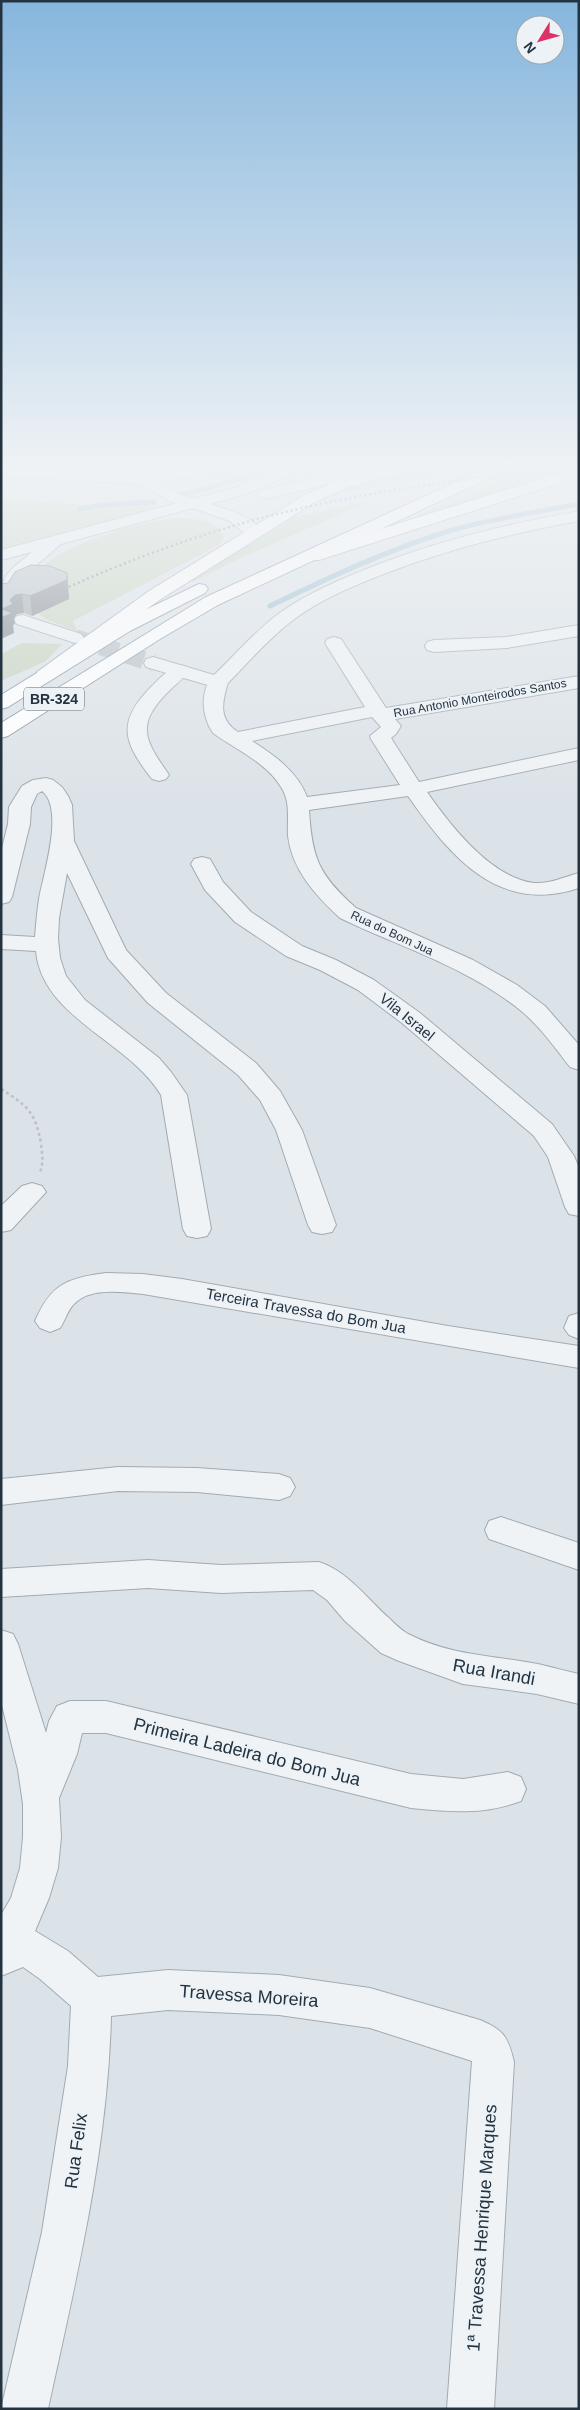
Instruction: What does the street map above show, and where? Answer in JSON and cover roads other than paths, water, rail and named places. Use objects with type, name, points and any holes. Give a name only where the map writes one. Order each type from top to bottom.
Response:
[{"type":"main road","points":[[23,689],[108,626],[183,577]]},
{"type":"main road","name":"BR-324","points":[[1,732],[162,630],[261,577]]},
{"type":"main road","name":"BR-324","points":[[1,702],[124,628],[211,582]]},
{"type":"street","points":[[3,594],[13,577]]},
{"type":"street","points":[[153,663],[218,682],[272,628],[298,608],[362,577]]},
{"type":"street","points":[[23,620],[75,638]]},
{"type":"street","points":[[434,646],[456,647],[523,641],[579,630]]},
{"type":"street","points":[[334,643],[379,713],[391,726],[389,730],[380,736],[381,739],[413,789],[445,832],[464,852],[481,867],[511,884],[531,890],[579,880]]},
{"type":"street","points":[[159,775],[139,746],[137,730],[142,713],[152,697],[180,671]]},
{"type":"street","name":"Rua do Bom Jua","points":[[218,682],[214,697],[213,714],[220,729],[280,772],[294,791],[298,805],[299,837],[310,871],[326,894],[356,916],[505,987],[530,1005],[547,1022],[579,1062]]},
{"type":"street","name":"Rua Antonio Monteirodos Santos","points":[[234,739],[379,713],[579,682]]},
{"type":"street","points":[[298,805],[413,789],[579,754]]},
{"type":"street","points":[[1,897],[19,824],[20,807],[30,790],[40,784],[46,784],[55,791],[61,805],[63,841],[48,914],[50,966],[62,990],[81,1010],[140,1054],[163,1076],[174,1095],[197,1229]]},
{"type":"street","points":[[63,841],[116,953],[156,998],[247,1069],[272,1098],[288,1130],[322,1225]]},
{"type":"street","name":"Vila Israel","points":[[202,864],[214,885],[243,917],[294,951],[328,965],[366,985],[411,1018],[543,1130],[561,1156],[579,1206]]},
{"type":"street","points":[[1,942],[48,945]]},
{"type":"street","points":[[1,1223],[32,1192]]},
{"type":"street","name":"Terceira Travessa do Bom Jua","points":[[50,1321],[56,1303],[69,1293],[87,1285],[107,1282],[189,1291],[271,1304],[430,1334],[579,1357]]},
{"type":"street","points":[[1,1492],[118,1479],[197,1480],[278,1487]]},
{"type":"street","points":[[500,1530],[579,1556]]},
{"type":"street","name":"Rua Irandi","points":[[1,1583],[148,1574],[221,1579],[319,1576],[339,1590],[357,1611],[393,1643],[411,1651],[463,1669],[536,1679],[579,1689]]},
{"type":"street","points":[[1,1644],[26,1723],[41,1797],[42,1842],[31,1897],[1,1952]]},
{"type":"street","name":"Primeira Ladeira do Bom Jua","points":[[41,1797],[59,1754],[67,1722],[70,1717],[78,1715],[106,1717],[411,1791],[463,1796],[508,1789]]},
{"type":"street","points":[[1,1958],[27,1947],[54,1965],[92,1998]]},
{"type":"street","name":"Travessa Moreira","points":[[92,1998],[168,1990],[279,1995],[370,2008],[480,2041],[490,2049]]},
{"type":"street","name":"Rua Felix","points":[[24,2409],[64,2232],[89,2066],[92,1998]]},
{"type":"street","name":"1ª Travessa Henrique Marques","points":[[470,2409],[493,2062],[490,2049]]},
{"type":"waterway","points":[[270,606],[331,577]]},
{"type":"tunnel","points":[[75,638],[153,663]]},
{"type":"railway","points":[[55,593],[91,577]]}]
